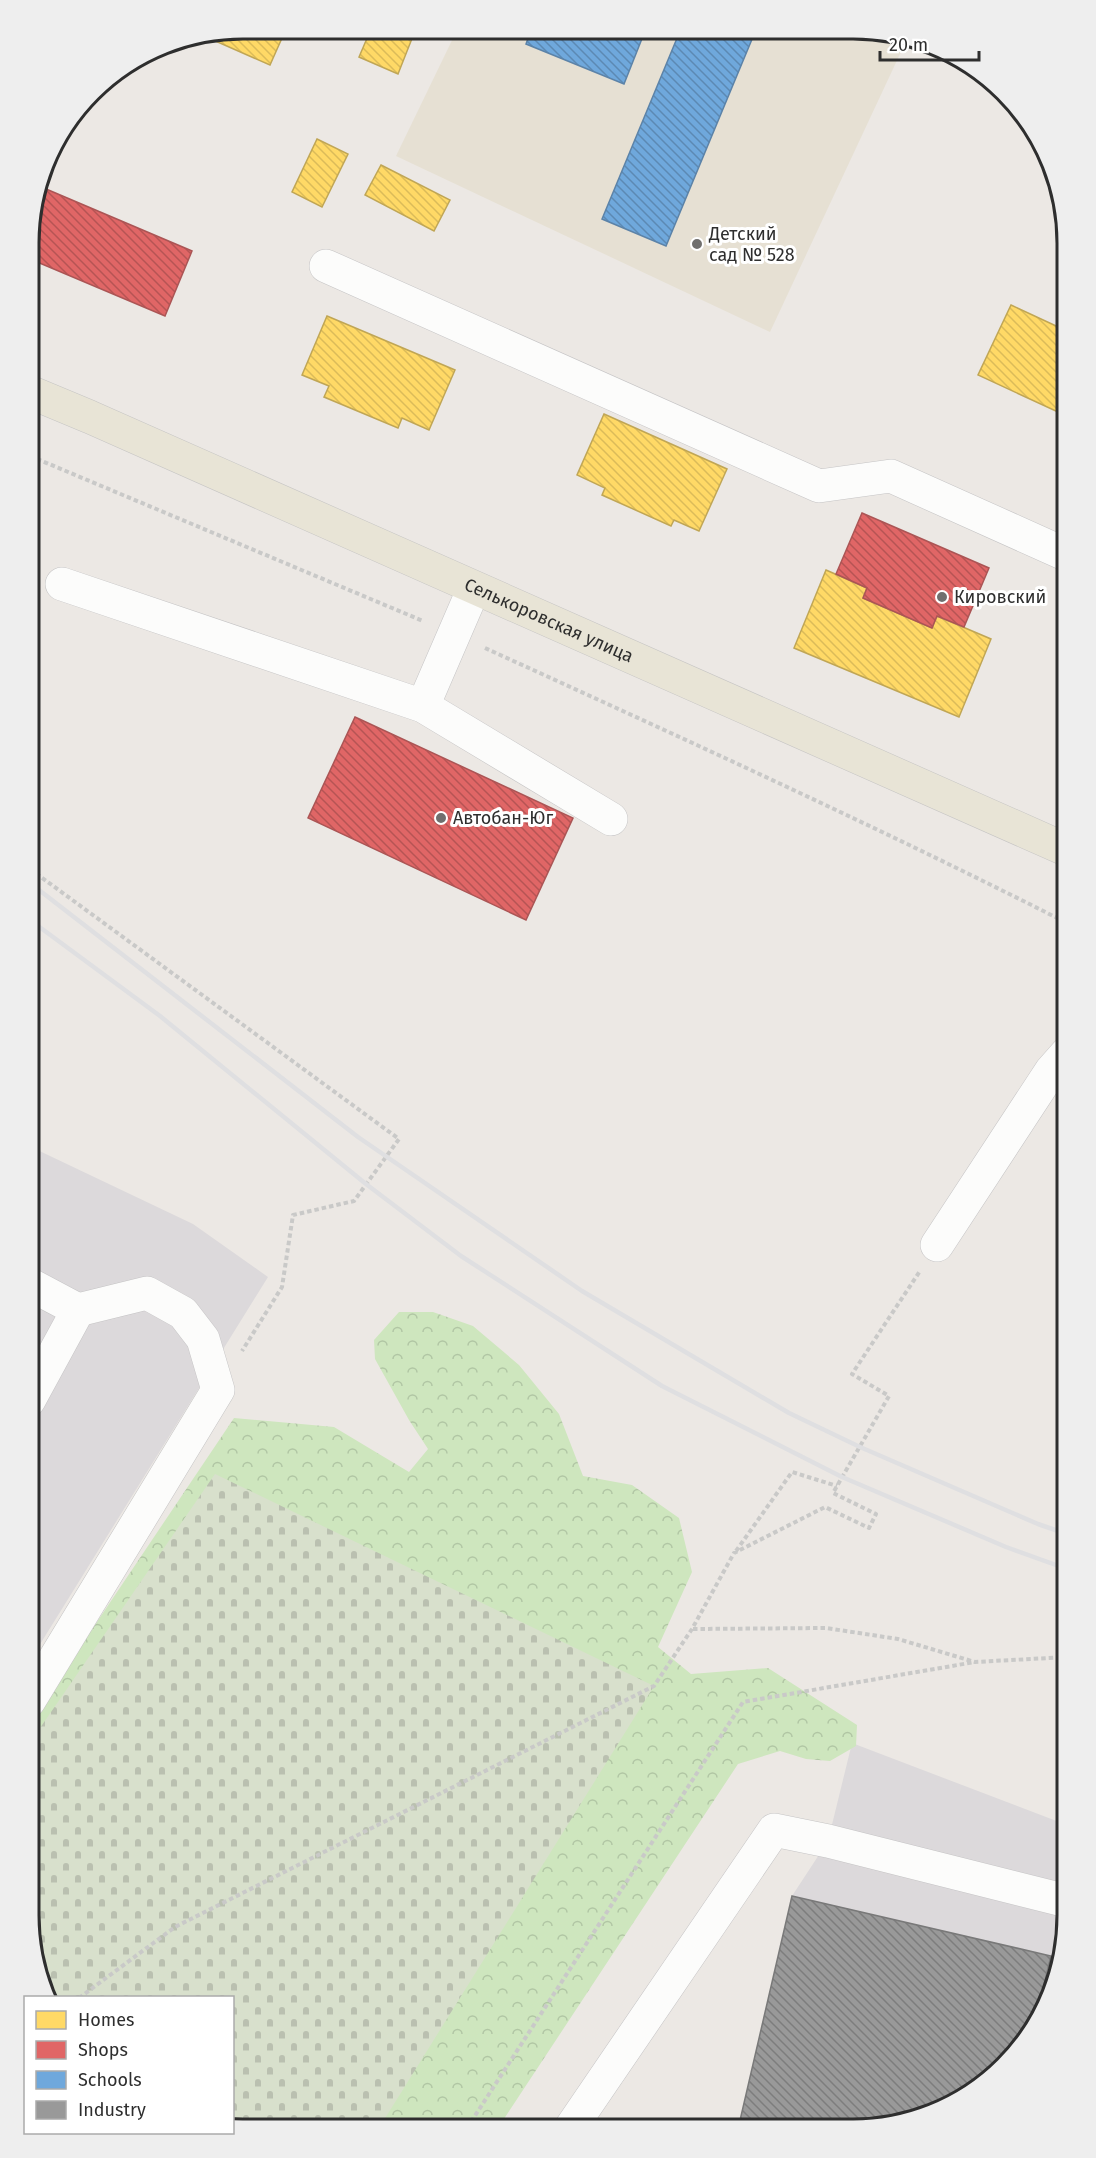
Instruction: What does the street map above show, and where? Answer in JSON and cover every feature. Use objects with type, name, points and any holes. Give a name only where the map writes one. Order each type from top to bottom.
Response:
[{"type":"main road","name":"Селькоровская улица","points":[[39,396],[1057,846]]},
{"type":"lane","points":[[326,266],[819,486],[891,476],[1057,551]]},
{"type":"lane","points":[[62,584],[423,706],[611,819]]},
{"type":"lane","points":[[423,706],[474,588]]},
{"type":"lane","points":[[937,1245],[1057,1064]]},
{"type":"lane","points":[[39,1289],[78,1310],[147,1293],[183,1313],[203,1339],[218,1390],[39,1685]]},
{"type":"lane","points":[[39,1382],[78,1310]]},
{"type":"lane","points":[[577,2119],[774,1830],[828,1841],[1057,1898]]},
{"type":"path","points":[[39,460],[454,634],[780,783],[1057,918]]},
{"type":"path","points":[[39,876],[399,1139],[354,1201],[293,1215],[282,1287],[218,1390]]},
{"type":"path","points":[[734,1553],[825,1507],[869,1528],[876,1514],[833,1493],[889,1396],[852,1374],[937,1245]]},
{"type":"path","points":[[82,1996],[175,1928],[654,1686],[692,1629],[734,1553],[792,1472],[837,1486]]},
{"type":"path","points":[[692,1629],[826,1628],[898,1639],[975,1662]]},
{"type":"path","points":[[473,2119],[743,1702],[975,1662],[1057,1658]]},
{"type":"shaded area","name":"Детский сад № 528","points":[[453,39],[867,39],[904,46],[770,332],[396,156]]},
{"type":"shaded area","points":[[39,1151],[193,1224],[268,1277],[39,1646]]},
{"type":"shaded area","points":[[852,1743],[1057,1821],[1057,1929],[1046,1981],[1036,2005],[1015,2039],[977,2077],[943,2098],[919,2108],[880,2117],[740,2119],[792,1896],[828,1841]]},
{"type":"green space","points":[[399,1312],[433,1312],[473,1326],[519,1365],[559,1414],[583,1476],[632,1485],[679,1518],[692,1572],[658,1647],[691,1674],[768,1668],[857,1725],[856,1746],[830,1761],[806,1759],[780,1751],[738,1764],[504,2119],[234,2118],[234,1996],[56,1996],[43,1955],[39,1929],[39,1708],[234,1418],[334,1427],[409,1472],[428,1449],[375,1359],[374,1340]]},
{"type":"green space","points":[[215,1474],[654,1686],[385,2119],[234,2118],[234,1996],[56,1996],[43,1955],[39,1929],[39,1729]]},
{"type":"building: Homes","points":[[282,39],[270,65],[216,41]]},
{"type":"building: Homes","points":[[367,39],[412,39],[398,74],[359,57]]},
{"type":"building: Homes","points":[[317,139],[348,154],[322,207],[292,192]]},
{"type":"building: Homes","points":[[381,165],[450,200],[434,231],[365,195]]},
{"type":"building: Homes","points":[[1011,305],[1057,326],[1057,412],[978,375]]},
{"type":"building: Homes","points":[[327,316],[455,370],[429,430],[402,418],[398,428],[324,397],[329,386],[302,375]]},
{"type":"building: Homes","points":[[604,414],[727,469],[699,531],[674,520],[671,526],[602,495],[605,488],[577,475]]},
{"type":"building: Homes","points":[[826,570],[867,588],[863,598],[932,628],[937,616],[991,639],[959,717],[794,648]]},
{"type":"building: Shops","points":[[46,189],[192,251],[165,316],[39,263],[41,216]]},
{"type":"building: Shops","points":[[862,513],[989,568],[964,627],[937,616],[932,628],[863,598],[867,588],[836,574]]},
{"type":"building: Shops","name":"Автобан-Юг","points":[[355,717],[573,818],[526,920],[308,818]]},
{"type":"building: Schools","points":[[528,39],[642,39],[624,84],[526,44]]},
{"type":"building: Schools","points":[[677,39],[752,39],[666,246],[602,219]]},
{"type":"building: Industry","points":[[792,1896],[1051,1956],[1043,1987],[1023,2029],[997,2059],[955,2092],[919,2108],[880,2117],[740,2119]]},
{"type":"railway","points":[[39,890],[358,1137],[582,1291],[789,1413],[860,1447],[1057,1531]]},
{"type":"railway","points":[[39,927],[160,1016],[366,1184],[461,1256],[662,1386],[842,1477],[1006,1547],[1057,1565]]},
{"type":"place","name":"Детский сад № 528","points":[[697,244]]},
{"type":"place","name":"Кировский","points":[[942,597]]},
{"type":"place","name":"Автобан-Юг","points":[[441,818]]}]
